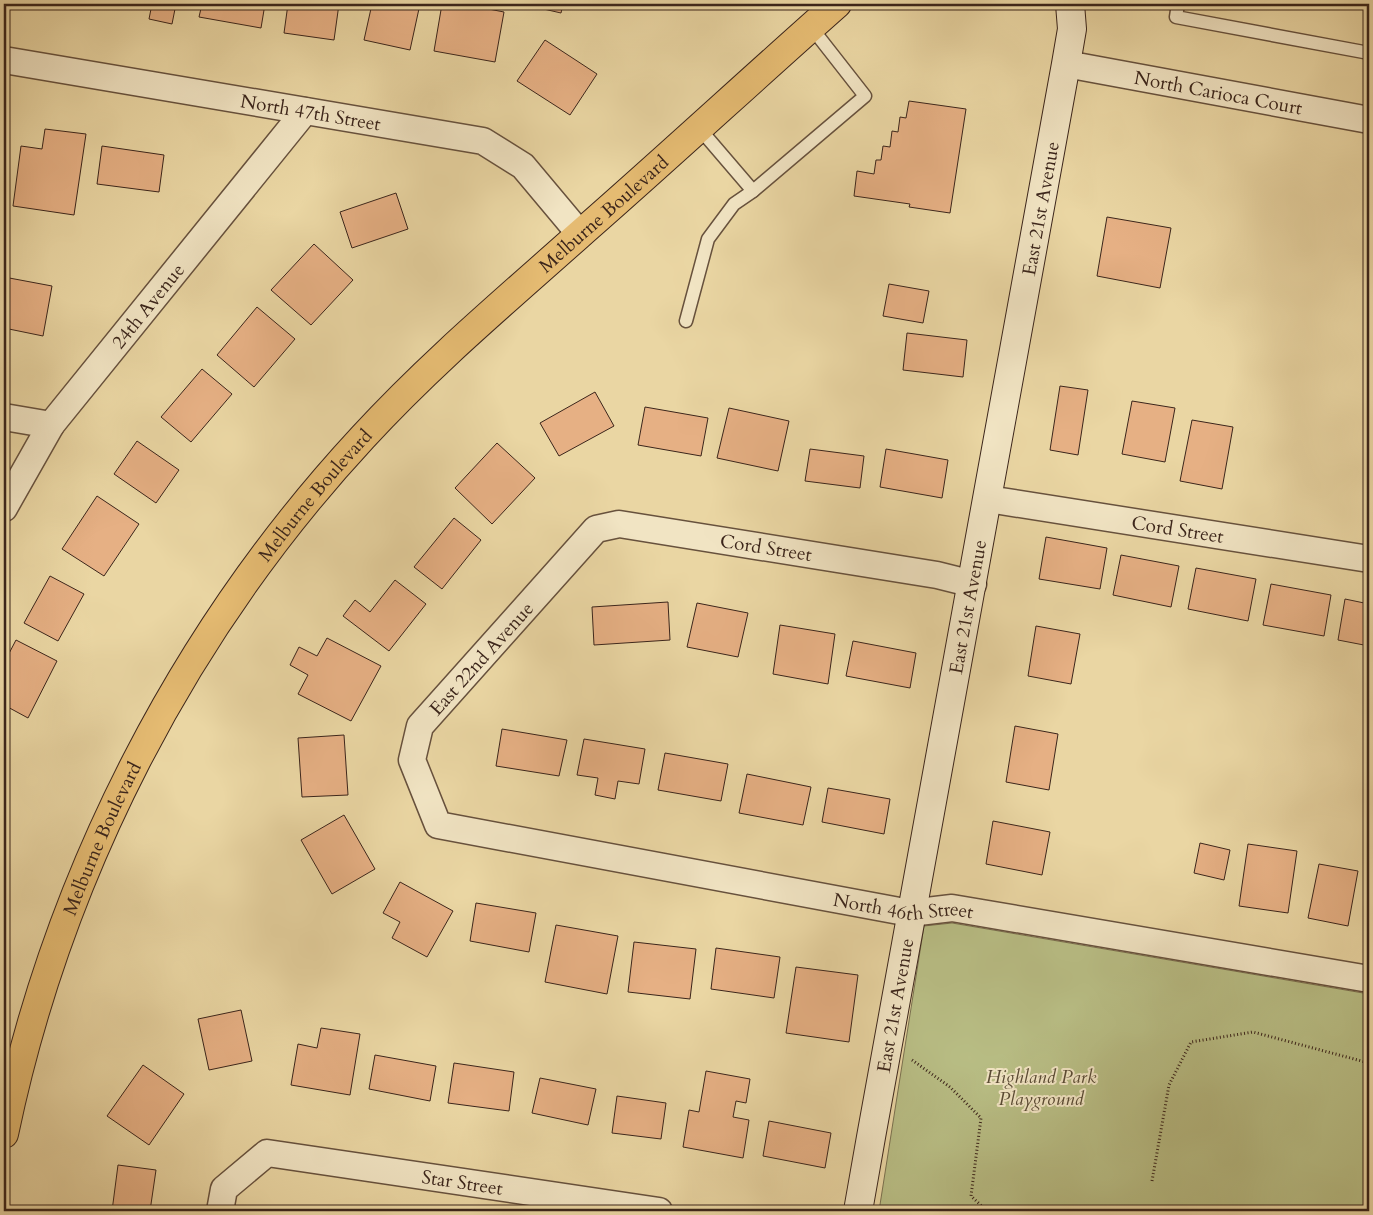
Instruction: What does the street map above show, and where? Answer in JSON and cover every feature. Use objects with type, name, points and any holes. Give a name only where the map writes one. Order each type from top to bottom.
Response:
[{"type":"main road","name":"Melburne Boulevard","points":[[4,1134],[27,1039],[72,904],[101,832],[130,771],[198,650],[285,529],[362,437],[435,363],[837,4]]},
{"type":"street","name":"East 21st Avenue","points":[[858,1211],[910,913],[973,584],[1066,64],[1072,29],[1070,4]]},
{"type":"street","name":"North 47th Street","points":[[4,60],[483,142],[523,166],[580,234]]},
{"type":"street","name":"North Carioca Court","points":[[1066,64],[1369,120]]},
{"type":"street","name":"24th Avenue","points":[[4,508],[51,425],[305,111]]},
{"type":"street","points":[[4,416],[51,425]]},
{"type":"street","name":"Cord Street","points":[[988,499],[1369,560]]},
{"type":"street","name":"Cord Street","points":[[619,524],[938,575],[973,584]]},
{"type":"street","name":"East 22nd Avenue","points":[[438,825],[412,760],[420,726],[596,529],[619,524]]},
{"type":"street","name":"North 46th Street","points":[[438,825],[910,913],[952,908],[1369,979]]},
{"type":"street","name":"Star Street","points":[[220,1211],[224,1189],[266,1152],[660,1211]]},
{"type":"lane","points":[[1178,4],[1176,17],[1369,52]]},
{"type":"lane","points":[[686,321],[708,238],[734,204],[753,191],[865,96],[811,27]]},
{"type":"lane","points":[[699,128],[753,191]]},
{"type":"path","points":[[1152,1181],[1169,1085],[1191,1042],[1253,1032],[1369,1062]]},
{"type":"path","points":[[886,1050],[918,1063],[950,1087],[981,1118],[971,1196],[987,1211]]},
{"type":"green space","name":"Highland Park Playground","points":[[952,923],[1369,994],[1369,1211],[879,1211],[924,926]]},
{"type":"building","points":[[152,4],[176,4],[172,24],[149,19]]},
{"type":"building","points":[[202,4],[265,4],[261,28],[199,17]]},
{"type":"building","points":[[288,4],[339,4],[334,40],[284,33]]},
{"type":"building","points":[[372,4],[420,4],[410,50],[364,40]]},
{"type":"building","points":[[442,4],[463,4],[504,12],[495,62],[434,51]]},
{"type":"building","points":[[522,4],[563,4],[561,13]]},
{"type":"building","points":[[545,40],[597,74],[570,115],[517,81]]},
{"type":"building","points":[[909,101],[966,109],[950,213],[909,207],[910,204],[854,196],[857,171],[874,174],[876,160],[881,160],[883,146],[890,147],[892,131],[898,132],[900,117],[906,118]]},
{"type":"building","points":[[45,129],[86,134],[74,215],[13,206],[21,146],[42,149]]},
{"type":"building","points":[[102,146],[164,155],[159,192],[97,184]]},
{"type":"building","points":[[396,193],[408,229],[352,248],[340,212]]},
{"type":"building","points":[[1107,217],[1171,228],[1160,288],[1097,276]]},
{"type":"building","points":[[314,244],[353,280],[311,325],[271,290]]},
{"type":"building","points":[[4,277],[52,286],[43,336],[4,328]]},
{"type":"building","points":[[889,284],[929,291],[923,323],[883,316]]},
{"type":"building","points":[[257,307],[295,339],[254,387],[217,355]]},
{"type":"building","points":[[907,333],[967,340],[963,377],[903,370]]},
{"type":"building","points":[[202,369],[232,394],[191,442],[161,417]]},
{"type":"building","points":[[1060,386],[1088,390],[1078,455],[1050,450]]},
{"type":"building","points":[[595,392],[614,426],[559,456],[540,423]]},
{"type":"building","points":[[1132,401],[1175,408],[1165,462],[1122,454]]},
{"type":"building","points":[[645,407],[708,418],[701,456],[638,445]]},
{"type":"building","points":[[729,408],[789,421],[778,471],[717,458]]},
{"type":"building","points":[[1192,420],[1233,427],[1222,489],[1180,481]]},
{"type":"building","points":[[137,441],[179,470],[156,503],[114,474]]},
{"type":"building","points":[[497,443],[535,478],[492,524],[455,488]]},
{"type":"building","points":[[810,449],[864,456],[860,488],[805,481]]},
{"type":"building","points":[[886,449],[948,460],[942,498],[880,487]]},
{"type":"building","points":[[97,496],[139,524],[104,576],[62,549]]},
{"type":"building","points":[[454,518],[481,540],[442,589],[414,567]]},
{"type":"building","points":[[1046,537],[1107,548],[1100,589],[1039,579]]},
{"type":"building","points":[[1121,555],[1179,566],[1171,607],[1113,595]]},
{"type":"building","points":[[1196,568],[1256,579],[1248,621],[1188,609]]},
{"type":"building","points":[[50,576],[84,594],[58,641],[24,623]]},
{"type":"building","points":[[395,580],[426,604],[389,651],[343,616],[355,600],[370,612]]},
{"type":"building","points":[[1271,584],[1331,595],[1324,636],[1263,625]]},
{"type":"building","points":[[1345,599],[1369,604],[1369,646],[1338,640]]},
{"type":"building","points":[[668,602],[670,640],[594,645],[592,607]]},
{"type":"building","points":[[697,603],[748,613],[738,657],[687,647]]},
{"type":"building","points":[[780,625],[835,634],[828,684],[773,674]]},
{"type":"building","points":[[1036,626],[1080,634],[1071,684],[1028,676]]},
{"type":"building","points":[[327,638],[381,666],[351,721],[298,694],[308,675],[290,665],[299,647],[317,656]]},
{"type":"building","points":[[16,640],[57,661],[28,718],[4,705],[4,663]]},
{"type":"building","points":[[853,641],[916,653],[910,688],[846,676]]},
{"type":"building","points":[[1015,726],[1058,734],[1049,790],[1006,782]]},
{"type":"building","points":[[502,729],[567,740],[559,776],[496,766]]},
{"type":"building","points":[[344,735],[348,795],[302,797],[298,738]]},
{"type":"building","points":[[584,739],[645,749],[639,784],[618,781],[615,799],[595,795],[598,778],[577,775]]},
{"type":"building","points":[[665,753],[728,764],[721,801],[658,790]]},
{"type":"building","points":[[747,774],[811,787],[803,825],[739,813]]},
{"type":"building","points":[[828,788],[890,799],[884,834],[822,822]]},
{"type":"building","points":[[344,815],[375,869],[332,894],[301,840]]},
{"type":"building","points":[[993,821],[1050,832],[1042,875],[986,864]]},
{"type":"building","points":[[1200,843],[1230,850],[1224,880],[1194,873]]},
{"type":"building","points":[[1248,844],[1297,851],[1288,913],[1239,906]]},
{"type":"building","points":[[1319,864],[1358,871],[1348,926],[1308,918]]},
{"type":"building","points":[[400,882],[453,911],[427,957],[392,938],[400,922],[383,913]]},
{"type":"building","points":[[476,903],[536,913],[529,952],[470,941]]},
{"type":"building","points":[[556,925],[618,936],[607,994],[545,982]]},
{"type":"building","points":[[634,942],[696,949],[690,999],[628,992]]},
{"type":"building","points":[[716,948],[780,957],[774,998],[711,989]]},
{"type":"building","points":[[796,967],[858,975],[849,1042],[786,1033]]},
{"type":"building","points":[[241,1010],[252,1061],[209,1070],[198,1019]]},
{"type":"building","points":[[321,1028],[360,1034],[350,1095],[291,1085],[298,1044],[317,1048]]},
{"type":"building","points":[[375,1055],[436,1066],[430,1101],[369,1089]]},
{"type":"building","points":[[454,1063],[514,1072],[509,1111],[448,1103]]},
{"type":"building","points":[[143,1065],[184,1094],[149,1145],[107,1116]]},
{"type":"building","points":[[706,1071],[750,1079],[746,1103],[736,1101],[733,1117],[749,1120],[743,1158],[683,1147],[689,1110],[699,1112]]},
{"type":"building","points":[[540,1078],[596,1089],[588,1125],[532,1113]]},
{"type":"building","points":[[617,1096],[666,1103],[661,1139],[612,1133]]},
{"type":"building","points":[[769,1121],[831,1133],[825,1168],[763,1156]]},
{"type":"building","points":[[118,1165],[156,1170],[150,1211],[112,1211]]}]
